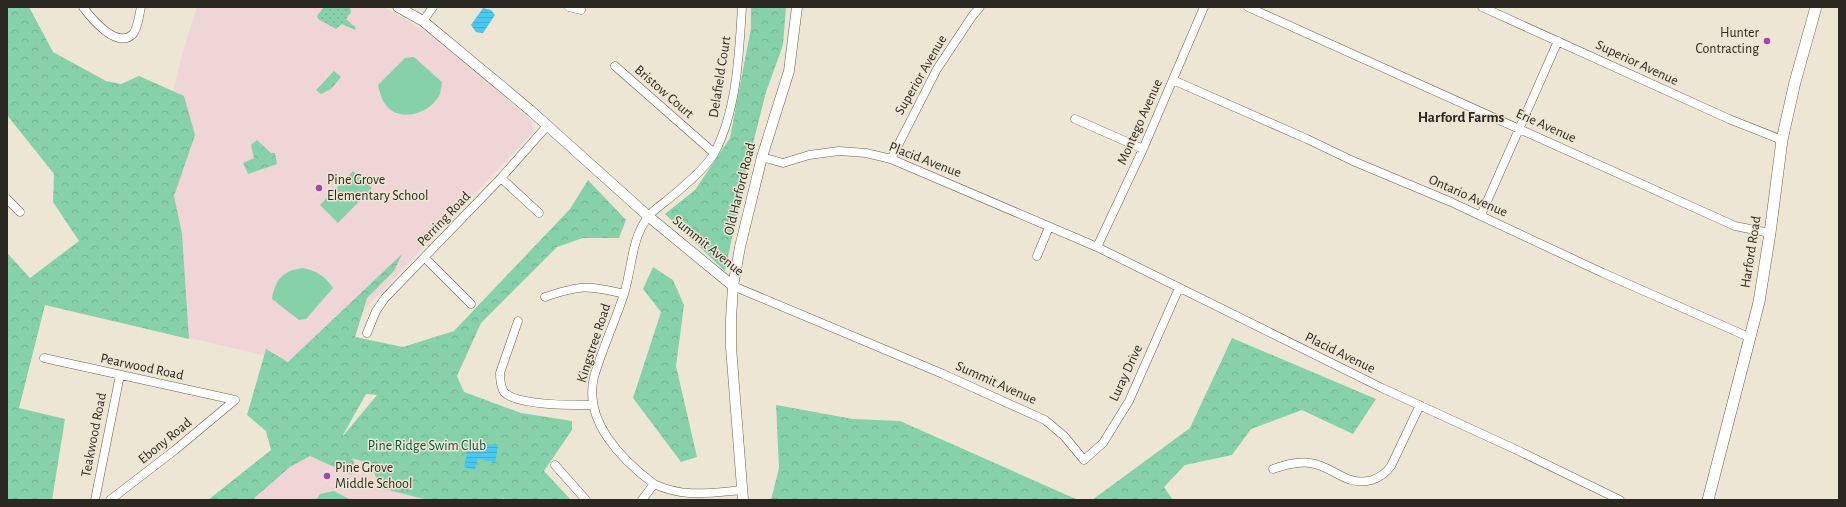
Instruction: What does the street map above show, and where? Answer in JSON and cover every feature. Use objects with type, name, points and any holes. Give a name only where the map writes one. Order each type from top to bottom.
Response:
[{"type":"main road","name":"Harford Road","points":[[1708,500],[1751,338],[1759,302],[1782,140],[1795,82],[1816,7]]},
{"type":"street","points":[[83,7],[100,27],[116,37],[125,38],[132,34],[138,22],[141,7]]},
{"type":"street","name":"Summit Avenue","points":[[398,7],[423,21],[530,110],[648,216],[733,286],[943,374],[1045,420],[1064,436],[1084,460]]},
{"type":"street","points":[[423,21],[433,7]]},
{"type":"street","points":[[569,7],[581,10]]},
{"type":"street","name":"Delafield Court","points":[[648,216],[678,192],[714,153],[725,127],[732,98],[742,7]]},
{"type":"street","name":"Old Harford Road","points":[[742,495],[732,354],[731,319],[733,286],[740,247],[762,157],[788,77],[797,7]]},
{"type":"street","name":"Superior Avenue","points":[[891,159],[937,69],[980,7]]},
{"type":"street","name":"Montego Avenue","points":[[1096,247],[1143,149],[1204,7]]},
{"type":"street","name":"Erie Avenue","points":[[1248,7],[1735,226],[1770,232]]},
{"type":"street","name":"Superior Avenue","points":[[1482,7],[1729,119],[1782,140]]},
{"type":"street","points":[[1481,215],[1518,128],[1558,41]]},
{"type":"street","name":"Bristow Court","points":[[615,66],[714,153]]},
{"type":"street","name":"Ontario Avenue","points":[[1173,80],[1353,161],[1481,215],[1603,272],[1751,338]]},
{"type":"street","points":[[1075,118],[1143,149]]},
{"type":"street","name":"Perring Road","points":[[367,333],[376,311],[385,298],[501,178],[547,126]]},
{"type":"street","name":"Placid Avenue","points":[[762,157],[783,162],[809,155],[839,151],[866,153],[891,159],[1096,247],[1382,388],[1519,450],[1620,500]]},
{"type":"street","points":[[501,178],[539,213]]},
{"type":"street","points":[[7,199],[20,212]]},
{"type":"street","name":"Kingstree Road","points":[[648,216],[635,242],[624,294],[594,378],[592,393],[593,405],[604,432],[616,448],[632,468],[654,484],[663,489],[684,494],[742,495]]},
{"type":"street","points":[[1037,256],[1049,227]]},
{"type":"street","points":[[425,258],[471,304]]},
{"type":"street","points":[[545,297],[569,289],[584,287],[597,287],[624,294]]},
{"type":"street","name":"Luray Drive","points":[[1084,460],[1103,443],[1129,401],[1179,288]]},
{"type":"street","points":[[518,321],[500,374],[504,391],[511,397],[537,403],[593,405]]},
{"type":"street","name":"Pearwood Road","points":[[44,358],[235,400]]},
{"type":"street","name":"Teakwood Road","points":[[95,500],[120,375]]},
{"type":"street","name":"Ebony Road","points":[[110,500],[175,450],[235,400]]},
{"type":"street","points":[[1273,469],[1285,465],[1310,463],[1354,481],[1361,482],[1377,478],[1387,472],[1391,466],[1420,405]]},
{"type":"street","points":[[555,465],[586,500]]},
{"type":"street","points":[[642,500],[654,484]]},
{"type":"shaded area","name":"Pine Grove Elementary School","points":[[197,7],[384,7],[427,32],[458,56],[532,121],[533,132],[311,366],[159,331],[170,102],[185,44]]},
{"type":"shaded area","name":"Pine Grove Middle School","points":[[314,447],[371,464],[380,488],[428,500],[251,500]]},
{"type":"green space","points":[[7,7],[29,7],[53,52],[106,81],[121,84],[139,76],[184,96],[195,135],[174,196],[182,234],[189,339],[45,305],[19,408],[65,419],[52,500],[7,500],[7,253],[30,278],[79,241],[53,202],[54,174],[7,115]]},
{"type":"green space","points":[[324,7],[350,7],[351,12],[346,19],[356,28],[355,30],[342,24],[336,29],[318,19],[317,16]]},
{"type":"green space","points":[[751,7],[786,7],[783,45],[766,92],[745,175],[725,271],[665,214],[695,190],[730,138],[751,28]]},
{"type":"green space","points":[[414,57],[442,82],[440,94],[432,105],[421,112],[409,115],[396,113],[388,108],[384,102],[378,85],[405,58]]},
{"type":"green space","points":[[334,71],[341,77],[331,89],[321,94],[316,90]]},
{"type":"green space","points":[[257,140],[271,153],[275,153],[277,164],[248,174],[243,163],[254,158],[251,145]]},
{"type":"green space","points":[[353,171],[372,188],[338,223],[320,205]]},
{"type":"green space","name":"Pine Ridge Swim Club","points":[[588,180],[626,220],[619,238],[583,238],[557,247],[481,323],[457,376],[464,392],[521,413],[572,421],[572,430],[544,471],[571,500],[507,500],[502,498],[502,500],[428,500],[380,488],[371,464],[352,458],[354,462],[352,475],[310,456],[290,467],[252,500],[208,500],[271,450],[266,431],[247,415],[266,349],[288,362],[402,254],[394,271],[367,298],[355,337],[403,347],[454,331],[570,209]],"holes":[[[366,394],[377,395],[343,436]]]},
{"type":"green space","points":[[653,267],[673,280],[684,305],[676,366],[697,457],[681,462],[633,398],[661,312],[643,289]]},
{"type":"green space","points":[[303,268],[320,275],[327,280],[333,288],[306,319],[299,320],[272,299],[275,286],[281,277],[290,271]]},
{"type":"green space","points":[[1232,338],[1376,399],[1353,434],[1302,410],[1251,429],[1232,455],[1185,465],[1164,487],[1173,500],[1092,500],[1190,428]]},
{"type":"green space","points":[[776,405],[853,419],[900,421],[1078,500],[771,500],[779,468]]},
{"type":"green space","points":[[436,425],[447,427],[442,448],[431,446]]},
{"type":"green space","points":[[334,491],[351,500],[316,500],[320,494]]},
{"type":"water","points":[[483,8],[491,10],[495,15],[483,33],[476,32],[471,25]]},
{"type":"water","points":[[470,440],[498,446],[495,463],[478,458],[475,470],[464,467]]},
{"type":"place","name":"Hunter Contracting","points":[[1767,41]]},
{"type":"place","name":"Pine Grove Elementary School","points":[[319,188]]},
{"type":"place","name":"Pine Grove Middle School","points":[[327,476]]},
{"type":"district","name":"Harford Farms","points":[[1461,117]]}]
